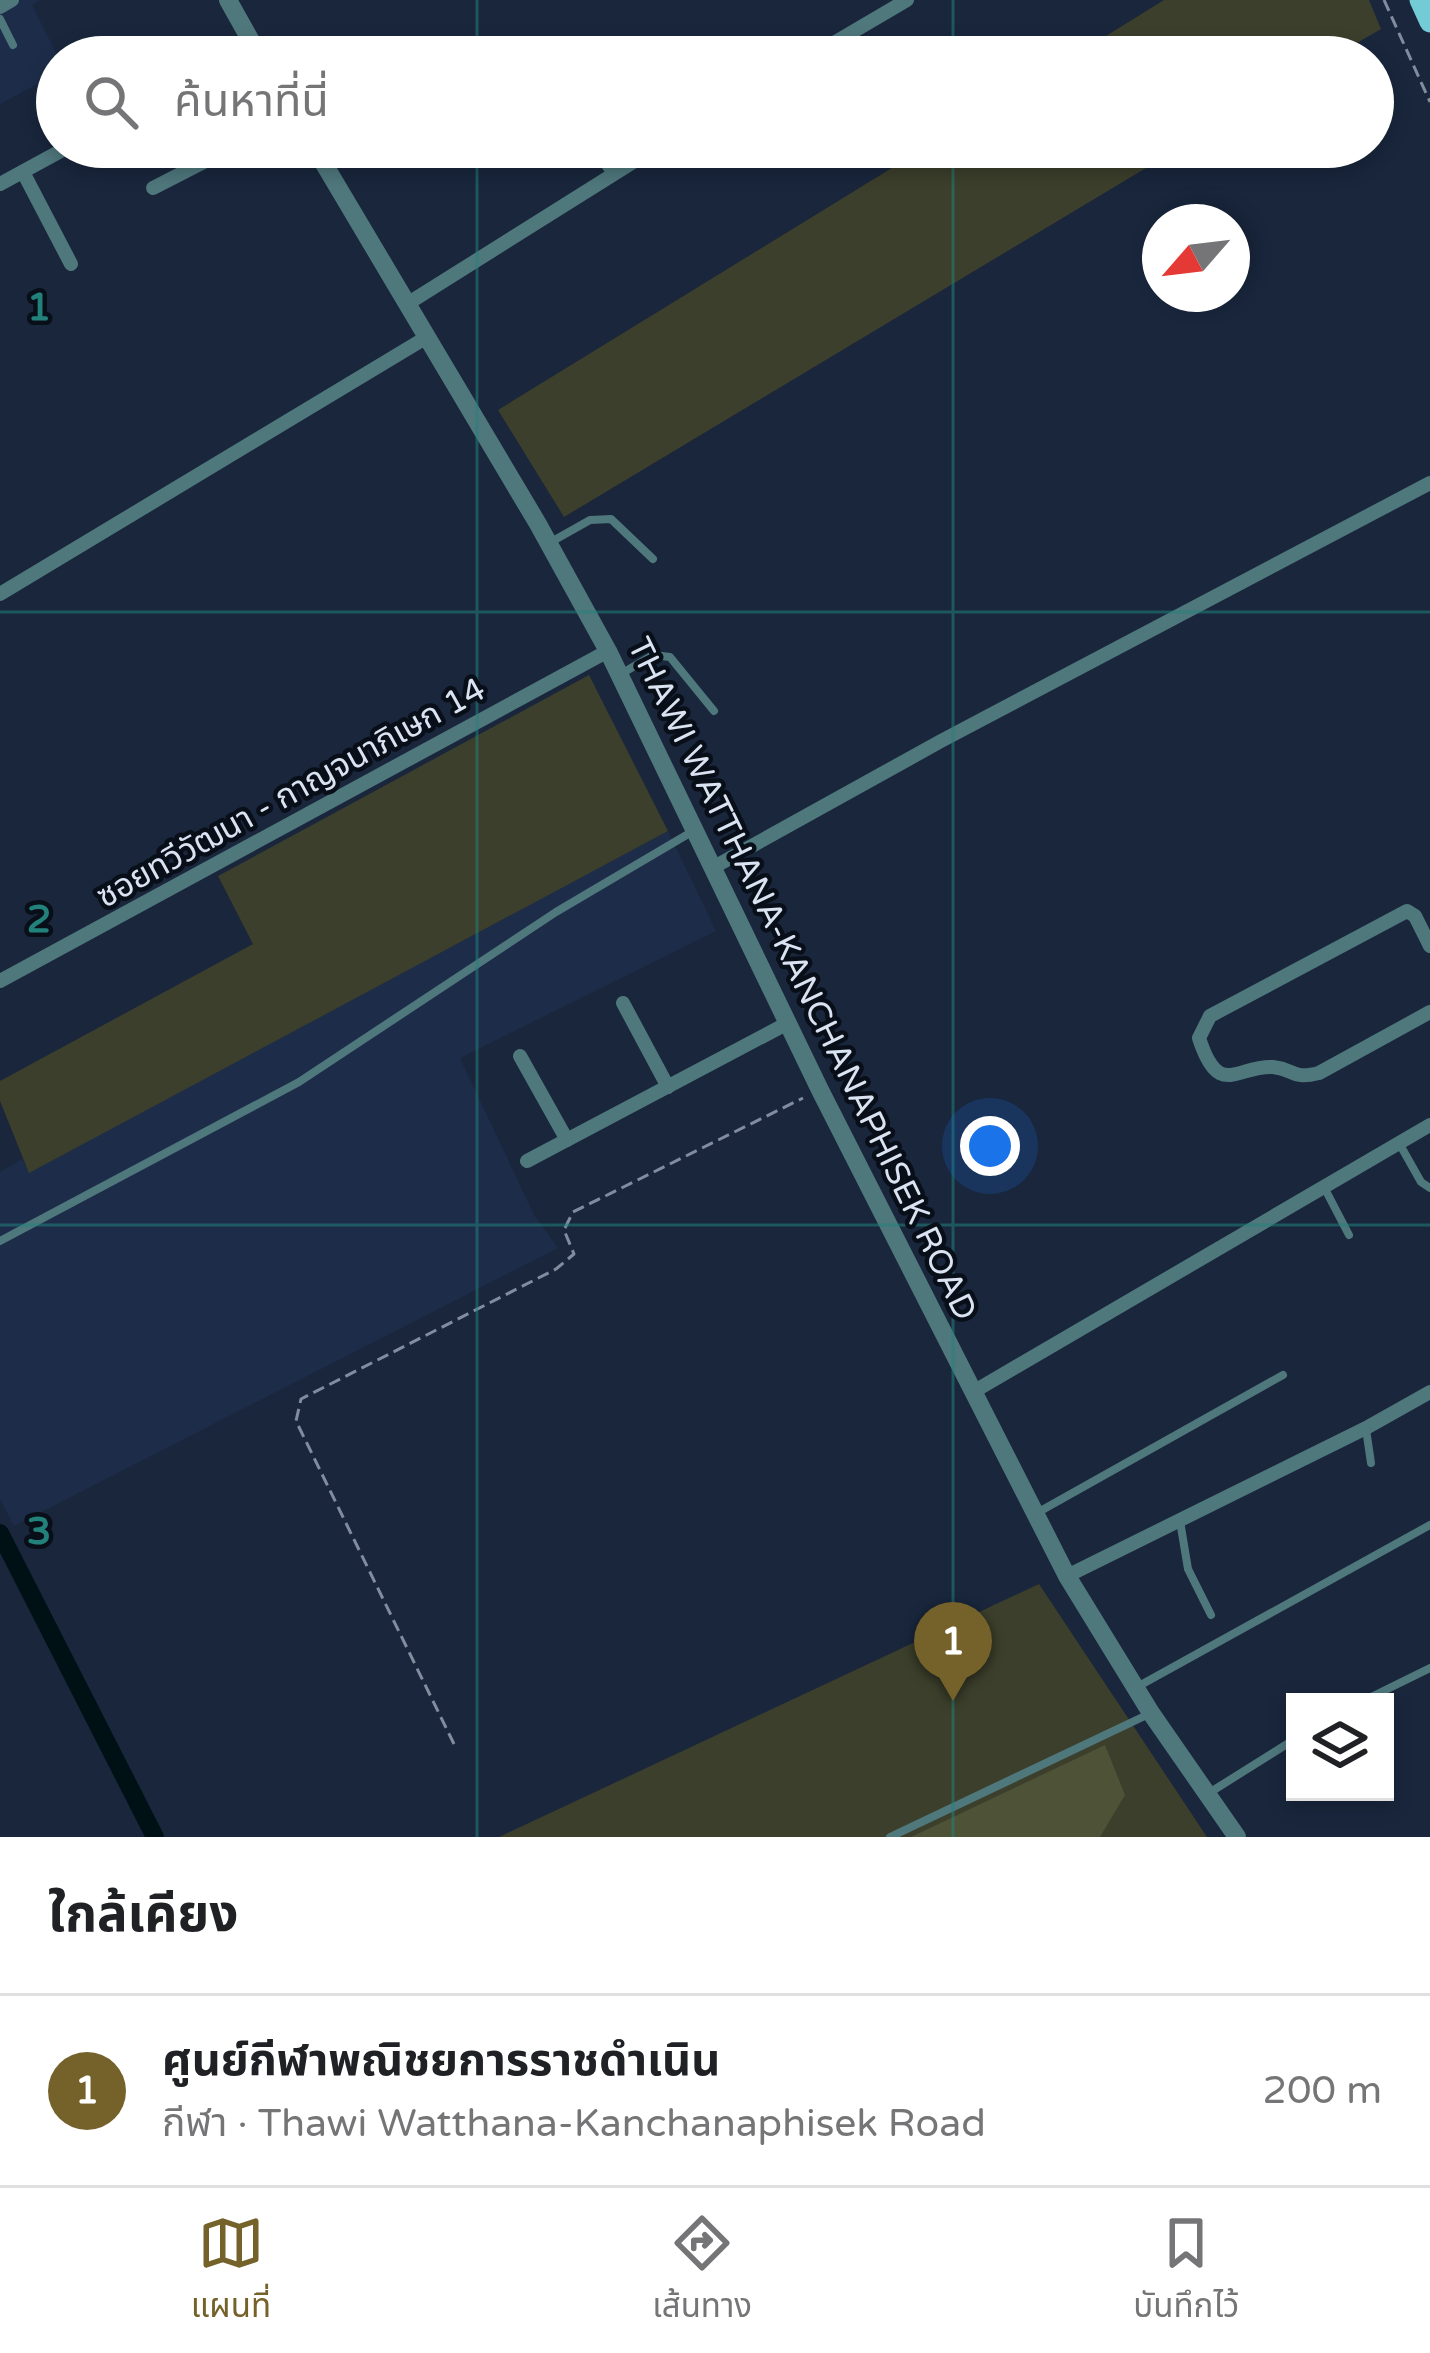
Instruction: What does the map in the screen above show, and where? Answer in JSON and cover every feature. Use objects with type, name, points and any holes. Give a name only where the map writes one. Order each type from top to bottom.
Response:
[{"type":"main road","points":[[1420,0],[1430,22]]},
{"type":"street","points":[[0,7],[12,0]]},
{"type":"street","points":[[228,0],[248,36]]},
{"type":"street","points":[[846,36],[907,0]]},
{"type":"street","points":[[0,184],[36,164]]},
{"type":"street","points":[[153,188],[192,168]]},
{"type":"street","name":"THAWI WATTHANA-KANCHANAPHISEK ROAD","points":[[326,168],[608,651],[820,1090],[1067,1576],[1151,1713],[1238,1837]]},
{"type":"street","points":[[407,304],[621,168]]},
{"type":"street","points":[[22,172],[71,264]]},
{"type":"street","points":[[0,594],[428,338]]},
{"type":"street","points":[[714,867],[941,741],[1430,483]]},
{"type":"street","name":"ซอยทวีวัฒนา - กาญจนาภิเษก 14","points":[[0,982],[608,651]]},
{"type":"street","points":[[1430,946],[1408,910],[1210,1016],[1199,1039],[1206,1061],[1222,1073],[1238,1077],[1273,1067],[1300,1078],[1319,1073],[1430,1012]]},
{"type":"street","points":[[622,1003],[668,1087]]},
{"type":"street","points":[[527,1161],[788,1023]]},
{"type":"street","points":[[520,1056],[567,1140]]},
{"type":"street","points":[[973,1392],[1430,1125]]},
{"type":"street","points":[[1067,1576],[1430,1392]]},
{"type":"lane","points":[[0,20],[13,45]]},
{"type":"lane","points":[[607,168],[611,174]]},
{"type":"lane","points":[[549,543],[590,520],[611,518],[653,560]]},
{"type":"lane","points":[[619,675],[653,655],[670,658],[714,711]]},
{"type":"lane","points":[[0,1241],[299,1082],[556,912],[695,830]]},
{"type":"lane","points":[[1399,1143],[1421,1183],[1430,1188]]},
{"type":"lane","points":[[1324,1187],[1349,1235]]},
{"type":"lane","points":[[1034,1515],[1283,1375]]},
{"type":"lane","points":[[1366,1428],[1372,1463]]},
{"type":"lane","points":[[1180,1521],[1188,1569],[1211,1616]]},
{"type":"lane","points":[[1136,1688],[1430,1525]]},
{"type":"lane","points":[[1379,1693],[1430,1668]]},
{"type":"lane","points":[[890,1837],[1151,1713]]},
{"type":"lane","points":[[1208,1794],[1286,1745]]},
{"type":"path","points":[[1384,0],[1430,102]]},
{"type":"path","points":[[454,1744],[296,1420],[302,1399],[556,1269],[574,1254],[564,1231],[573,1212],[820,1090]]},
{"type":"shaded area","points":[[0,0],[40,0],[32,5],[48,36],[36,36],[36,85],[0,104]]},
{"type":"shaded area","points":[[668,831],[716,931],[460,1058],[534,1215],[558,1248],[14,1526],[0,1499],[0,1172],[22,1159],[30,1172]]},
{"type":"green space","points":[[1164,0],[1369,0],[1381,29],[1369,36],[1106,36]]},
{"type":"green space","points":[[892,168],[1146,168],[564,517],[498,410]]},
{"type":"green space","points":[[589,675],[668,831],[29,1173],[0,1101],[0,1081],[253,944],[218,876]]},
{"type":"green space","points":[[1039,1584],[1207,1837],[499,1837]]},
{"type":"green space","points":[[1105,1745],[1125,1795],[1100,1837],[911,1837]]},
{"type":"waterway","points":[[0,1533],[155,1837]]},
{"type":"place","name":"ศูนย์กีฬาพณิชยการราชดำเนิน","points":[[953,1701]]}]
